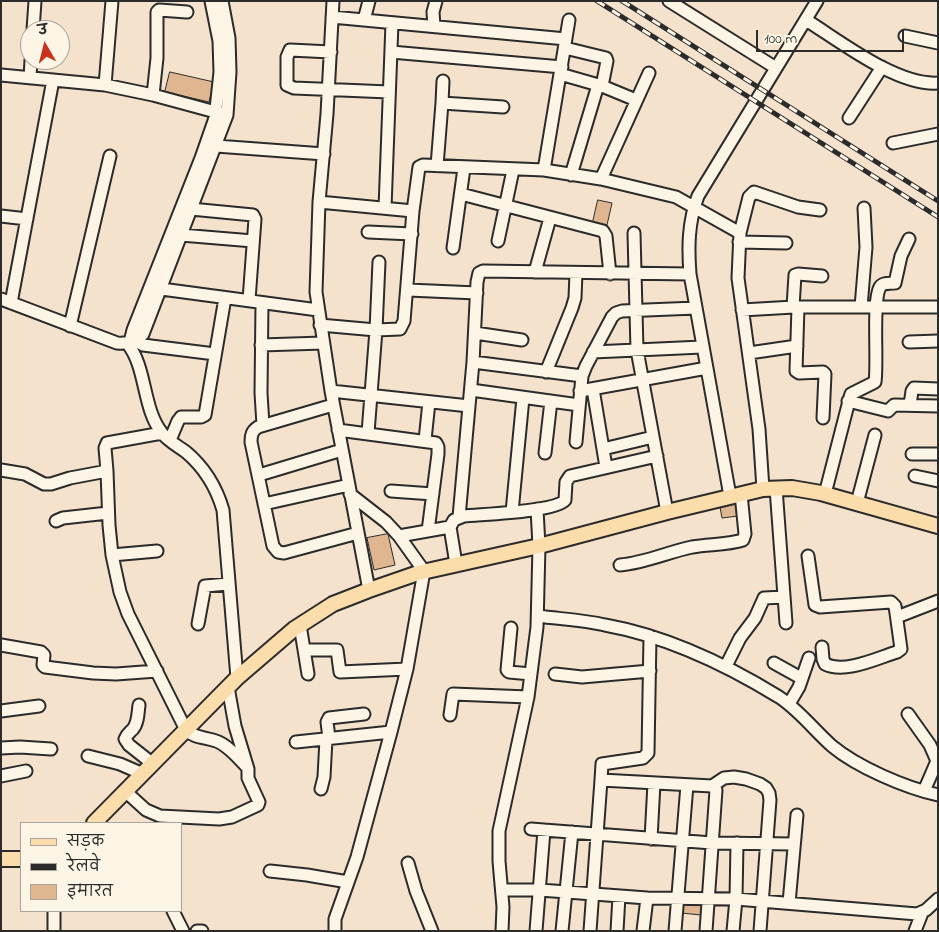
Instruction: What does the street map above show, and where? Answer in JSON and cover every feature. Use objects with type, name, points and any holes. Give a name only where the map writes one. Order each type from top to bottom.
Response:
[{"type":"main road","points":[[95,822],[233,682],[300,625],[333,604],[369,590],[424,571],[539,546],[735,495],[770,489],[792,488],[825,494],[938,526]]},
{"type":"main road","points":[[1,859],[20,859]]},
{"type":"street","points":[[34,20],[35,1]]},
{"type":"street","points":[[105,85],[112,1]]},
{"type":"street","points":[[211,1],[219,41],[222,114]]},
{"type":"street","points":[[155,288],[222,114],[230,72],[229,38],[222,1]]},
{"type":"street","points":[[333,1],[329,90],[319,202],[316,272],[318,310],[333,405],[369,590]]},
{"type":"street","points":[[364,20],[369,1]]},
{"type":"street","points":[[434,26],[433,12],[436,1]]},
{"type":"street","points":[[669,1],[776,68]]},
{"type":"street","points":[[620,565],[638,563],[669,552],[743,540],[745,534],[702,347],[690,274],[690,220],[698,196],[817,1]]},
{"type":"street","points":[[154,95],[157,58],[157,12],[160,10],[188,12]]},
{"type":"street","points":[[332,17],[434,26],[565,43],[606,58],[607,61],[600,86],[571,174]]},
{"type":"street","points":[[544,170],[569,20]]},
{"type":"street","points":[[806,20],[882,67],[914,81],[938,83]]},
{"type":"street","points":[[385,208],[392,23]]},
{"type":"street","points":[[905,36],[938,43]]},
{"type":"street","points":[[331,52],[294,49],[288,52],[286,82],[289,88],[389,92]]},
{"type":"street","points":[[391,52],[561,70],[636,100]]},
{"type":"street","points":[[850,118],[882,67]]},
{"type":"street","points":[[30,70],[30,78]]},
{"type":"street","points":[[601,179],[649,73]]},
{"type":"street","points":[[1,75],[105,85],[154,95],[222,114]]},
{"type":"street","points":[[53,80],[27,219],[6,301],[117,343],[131,341],[215,354]]},
{"type":"street","points":[[437,166],[443,81]]},
{"type":"street","points":[[442,103],[502,107]]},
{"type":"street","points":[[893,143],[938,134]]},
{"type":"street","points":[[211,144],[324,154]]},
{"type":"street","points":[[125,791],[146,810],[160,816],[202,819],[232,817],[259,804],[248,778],[248,766],[236,726],[223,510],[218,492],[200,464],[166,436],[156,422],[146,396],[131,341],[181,235],[211,144]]},
{"type":"street","points":[[70,326],[110,156]]},
{"type":"street","points":[[320,325],[376,330],[400,329],[404,321],[408,290],[413,211],[419,167],[423,165],[544,170],[601,179],[676,197],[740,237],[786,243]]},
{"type":"street","points":[[453,248],[464,168]]},
{"type":"street","points":[[498,241],[513,170]]},
{"type":"street","points":[[786,623],[770,489],[759,429],[750,353],[738,278],[740,237],[749,197],[754,192],[804,209],[820,210]]},
{"type":"street","points":[[461,194],[603,231],[606,234],[610,274]]},
{"type":"street","points":[[319,202],[413,211]]},
{"type":"street","points":[[861,307],[866,247],[864,208]]},
{"type":"street","points":[[191,209],[253,215],[255,220],[249,300]]},
{"type":"street","points":[[1,216],[27,219]]},
{"type":"street","points":[[535,272],[550,218]]},
{"type":"street","points":[[368,232],[412,234]]},
{"type":"street","points":[[634,233],[637,350],[667,512]]},
{"type":"street","points":[[181,235],[253,242]]},
{"type":"street","points":[[825,494],[851,394],[875,382],[876,307],[881,285],[893,284],[896,280],[901,256],[909,239]]},
{"type":"street","points":[[368,433],[379,262]]},
{"type":"street","points":[[459,517],[471,390],[476,293],[479,273],[483,271],[576,274],[690,274]]},
{"type":"street","points":[[546,372],[572,308],[575,298],[576,274]]},
{"type":"street","points":[[822,276],[795,275],[797,372],[823,372],[825,374],[823,418]]},
{"type":"street","points":[[155,288],[318,310]]},
{"type":"street","points":[[408,290],[476,293]]},
{"type":"street","points":[[225,298],[205,415],[201,417],[181,416],[166,436],[107,443],[105,448],[108,513],[112,555],[120,592],[128,614],[178,717],[186,730],[192,735],[216,741],[248,766]]},
{"type":"street","points":[[262,303],[261,393],[263,425]]},
{"type":"street","points":[[742,310],[796,307],[938,307]]},
{"type":"street","points":[[576,442],[582,376],[593,352],[616,313],[636,310],[696,308]]},
{"type":"street","points":[[475,333],[522,340]]},
{"type":"street","points":[[909,342],[938,341]]},
{"type":"street","points":[[261,345],[323,342]]},
{"type":"street","points":[[750,353],[797,346]]},
{"type":"street","points":[[593,352],[702,347]]},
{"type":"street","points":[[473,362],[582,376]]},
{"type":"street","points":[[580,392],[707,368]]},
{"type":"street","points":[[910,405],[914,388],[938,389]]},
{"type":"street","points":[[593,389],[606,467]]},
{"type":"street","points":[[471,390],[579,405]]},
{"type":"street","points":[[331,391],[469,406]]},
{"type":"street","points":[[512,512],[523,398]]},
{"type":"street","points":[[545,453],[550,401]]},
{"type":"street","points":[[848,401],[888,411],[894,405],[938,406]]},
{"type":"street","points":[[425,440],[429,402]]},
{"type":"street","points":[[333,405],[263,425],[254,430],[251,436],[264,504],[273,546],[278,552],[284,553],[358,533]]},
{"type":"street","points":[[338,430],[436,442],[438,446],[428,531]]},
{"type":"street","points":[[857,503],[875,435]]},
{"type":"street","points":[[603,449],[653,437]]},
{"type":"street","points":[[259,475],[342,450]]},
{"type":"street","points":[[912,454],[938,454]]},
{"type":"street","points":[[456,564],[450,527],[451,523],[459,517],[537,509],[564,502],[568,477],[657,456]]},
{"type":"street","points":[[1,470],[25,474],[44,484],[107,471]]},
{"type":"street","points":[[915,476],[938,480]]},
{"type":"street","points":[[264,504],[350,490]]},
{"type":"street","points":[[335,931],[335,919],[364,832],[407,670],[424,571],[399,536],[350,490]]},
{"type":"street","points":[[391,491],[433,494]]},
{"type":"street","points":[[502,931],[499,831],[528,697],[538,616],[539,546],[537,509]]},
{"type":"street","points":[[56,521],[63,518],[108,513]]},
{"type":"street","points":[[399,536],[450,527]]},
{"type":"street","points":[[112,555],[158,551]]},
{"type":"street","points":[[808,556],[814,602],[817,606],[891,602],[895,606],[901,649],[897,652],[851,666],[835,667],[824,662],[822,647]]},
{"type":"street","points":[[198,624],[205,586],[228,584]]},
{"type":"street","points":[[726,666],[740,638],[755,618],[764,598],[784,597]]},
{"type":"street","points":[[897,617],[938,600]]},
{"type":"street","points":[[538,616],[605,624],[650,636],[726,666],[789,704],[834,747],[856,762],[878,774],[938,795]]},
{"type":"street","points":[[300,625],[308,674]]},
{"type":"street","points":[[511,628],[507,670],[531,674]]},
{"type":"street","points":[[590,931],[602,764],[644,758],[648,753],[650,636]]},
{"type":"street","points":[[1,645],[41,652],[44,655],[43,664],[46,667],[116,674],[157,671]]},
{"type":"street","points":[[304,650],[337,650],[340,672],[407,670]]},
{"type":"street","points":[[789,704],[799,687],[809,658]]},
{"type":"street","points":[[774,663],[801,678]]},
{"type":"street","points":[[555,674],[582,677],[650,671]]},
{"type":"street","points":[[450,715],[452,697],[455,693],[528,697]]},
{"type":"street","points":[[139,705],[134,728],[125,736],[125,739],[148,769]]},
{"type":"street","points":[[1,711],[39,706]]},
{"type":"street","points":[[321,788],[325,762],[327,722],[329,718],[364,714]]},
{"type":"street","points":[[908,714],[930,745],[937,759],[937,763],[924,791]]},
{"type":"street","points":[[296,742],[391,732]]},
{"type":"street","points":[[1,748],[20,746],[51,749]]},
{"type":"street","points":[[88,756],[148,769]]},
{"type":"street","points":[[1,776],[26,771]]},
{"type":"street","points":[[601,780],[712,786],[724,778],[734,777],[760,784],[766,788],[770,800],[760,931]]},
{"type":"street","points":[[651,839],[654,783]]},
{"type":"street","points":[[675,931],[676,898],[687,785]]},
{"type":"street","points":[[706,931],[717,792],[712,786]]},
{"type":"street","points":[[789,903],[798,814]]},
{"type":"street","points":[[531,829],[712,843],[794,844]]},
{"type":"street","points":[[536,931],[544,830]]},
{"type":"street","points":[[562,931],[572,832]]},
{"type":"street","points":[[733,931],[736,899],[737,843]]},
{"type":"street","points":[[408,863],[416,891],[432,931]]},
{"type":"street","points":[[270,871],[348,882]]},
{"type":"street","points":[[502,890],[540,890],[647,898],[736,899],[922,913]]},
{"type":"street","points":[[617,931],[620,896]]},
{"type":"street","points":[[643,931],[647,898]]},
{"type":"street","points":[[915,931],[922,913],[938,899]]},
{"type":"street","points":[[54,912],[54,931]]},
{"type":"street","points":[[174,912],[183,931]]},
{"type":"building","points":[[170,72],[214,82],[209,102],[165,92]]},
{"type":"building","points":[[598,200],[612,203],[607,225],[593,222]]},
{"type":"building","points":[[736,504],[738,516],[722,518],[720,507]]},
{"type":"building","points":[[388,534],[395,565],[374,570],[367,538]]},
{"type":"building","points":[[682,902],[703,904],[701,915],[681,913]]},
{"type":"railway","points":[[597,1],[938,217]]},
{"type":"railway","points":[[622,1],[938,201]]}]
